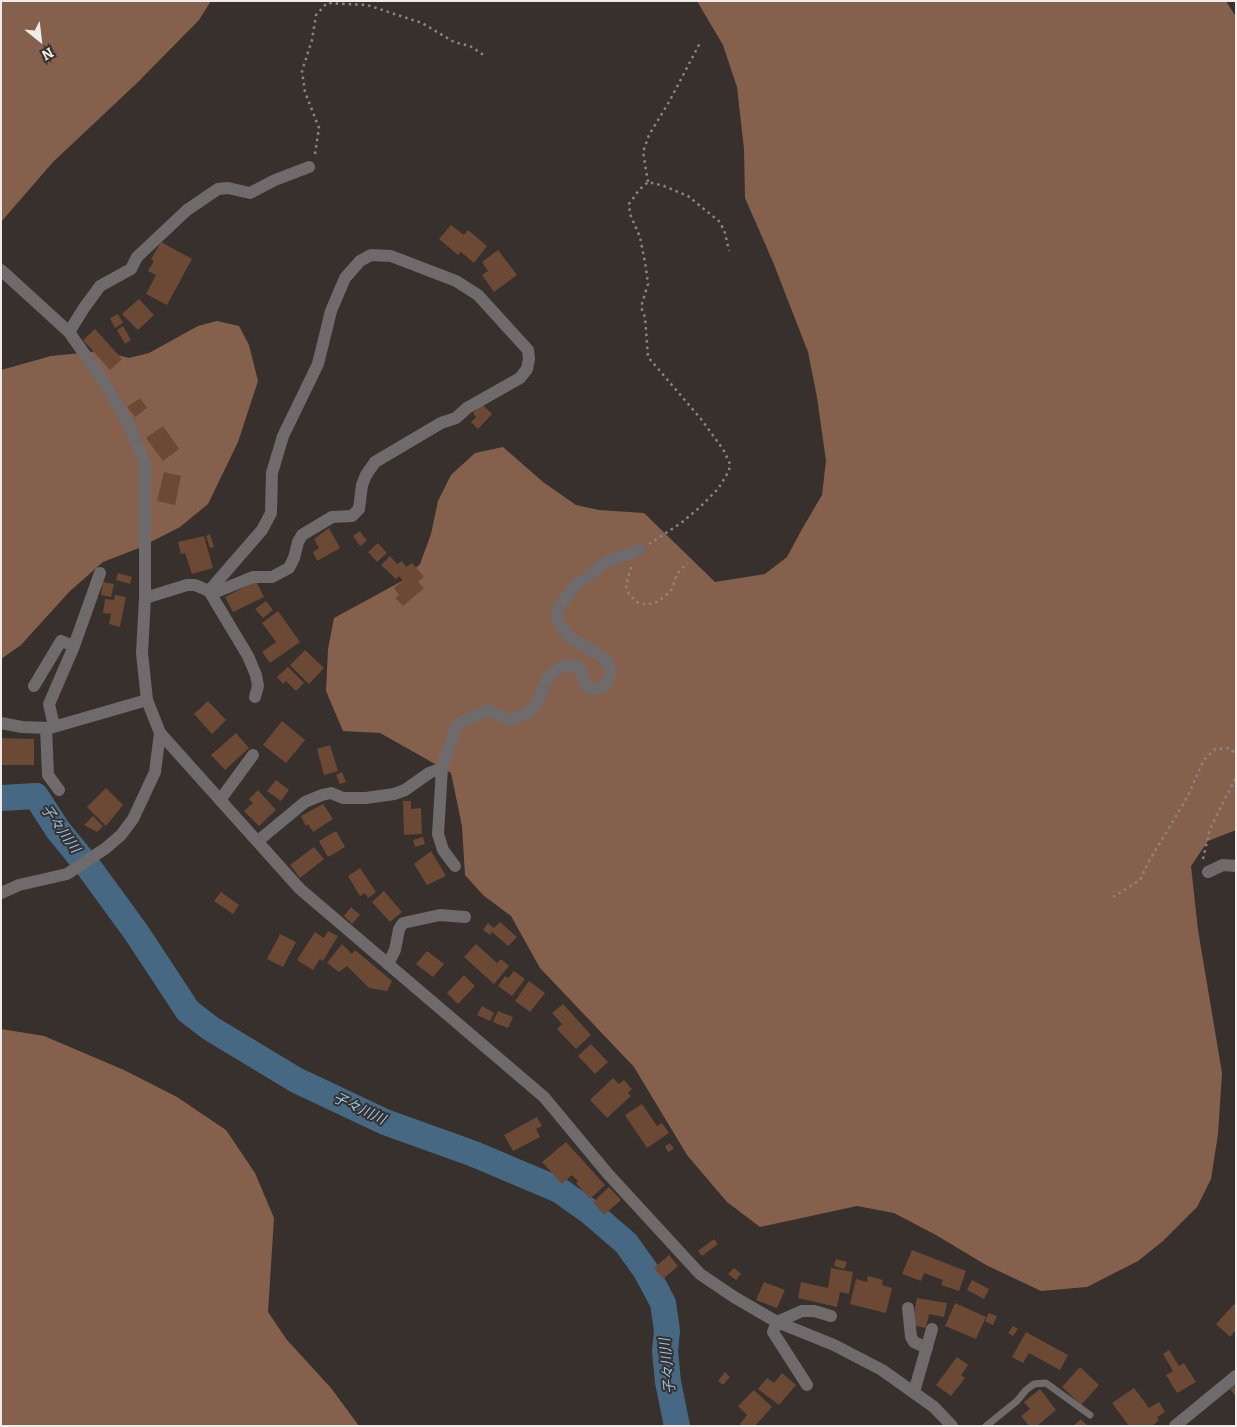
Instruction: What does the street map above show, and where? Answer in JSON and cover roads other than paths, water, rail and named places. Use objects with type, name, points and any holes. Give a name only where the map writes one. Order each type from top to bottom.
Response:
[{"type":"street","points":[[69,332],[100,286],[130,268],[137,257],[187,210],[218,188],[228,188],[250,193],[275,180],[309,168]]},
{"type":"street","points":[[371,255],[391,256],[456,281],[478,295],[528,350],[527,369],[520,378],[468,408],[456,418],[441,423],[375,462],[362,485],[359,509],[352,516],[332,517],[302,535],[289,568],[272,577],[253,576],[210,592],[267,522],[271,513],[272,472],[283,436],[318,364],[331,311],[345,278],[360,261],[371,255]]},
{"type":"street","points":[[1,270],[69,332],[104,382],[126,418],[145,463],[146,598],[142,653],[147,700],[160,733],[300,888],[544,1097],[615,1181],[700,1274],[734,1297],[778,1322],[834,1345],[874,1366],[934,1407],[952,1426]]},
{"type":"street","points":[[454,866],[443,850],[438,834],[442,768],[455,728],[460,723],[489,710],[509,720],[522,716],[529,712],[537,703],[545,683],[552,674],[566,665],[580,668],[586,686],[591,689],[598,689],[606,685],[611,671],[607,662],[603,657],[569,637],[560,625],[557,617],[558,608],[576,585],[608,561],[640,550]]},
{"type":"street","points":[[59,790],[48,775],[50,727],[48,704],[74,646],[100,573]]},
{"type":"street","points":[[146,598],[187,585],[210,592],[248,656],[256,674],[258,686],[255,697]]},
{"type":"street","points":[[34,686],[61,641],[74,646]]},
{"type":"street","points":[[2,724],[22,728],[50,727],[147,700]]},
{"type":"street","points":[[1,894],[19,885],[67,874],[92,858],[121,835],[133,819],[155,772],[160,733]]},
{"type":"street","points":[[220,800],[253,756]]},
{"type":"street","points":[[258,841],[305,802],[322,794],[331,793],[343,798],[366,798],[394,794],[405,790],[429,773],[442,768]]},
{"type":"street","points":[[1208,872],[1223,865],[1236,866]]},
{"type":"street","points":[[388,964],[395,950],[399,929],[404,923],[440,914],[465,917]]},
{"type":"street","points":[[908,1308],[910,1337],[914,1342],[927,1348]]},
{"type":"street","points":[[807,1385],[773,1332],[778,1322],[802,1311],[814,1311],[831,1316]]},
{"type":"street","points":[[914,1392],[932,1328]]},
{"type":"street","points":[[1175,1426],[1236,1376]]},
{"type":"lane","points":[[986,1426],[1017,1401],[1034,1384],[1046,1383],[1090,1415]]},
{"type":"waterway","name":"子々川川","points":[[1,798],[36,796],[58,830],[90,869],[136,932],[188,1011],[210,1028],[296,1080],[385,1122],[474,1154],[559,1190],[590,1212],[626,1243],[646,1271],[663,1303],[667,1331],[665,1351],[668,1382],[677,1426]]}]
